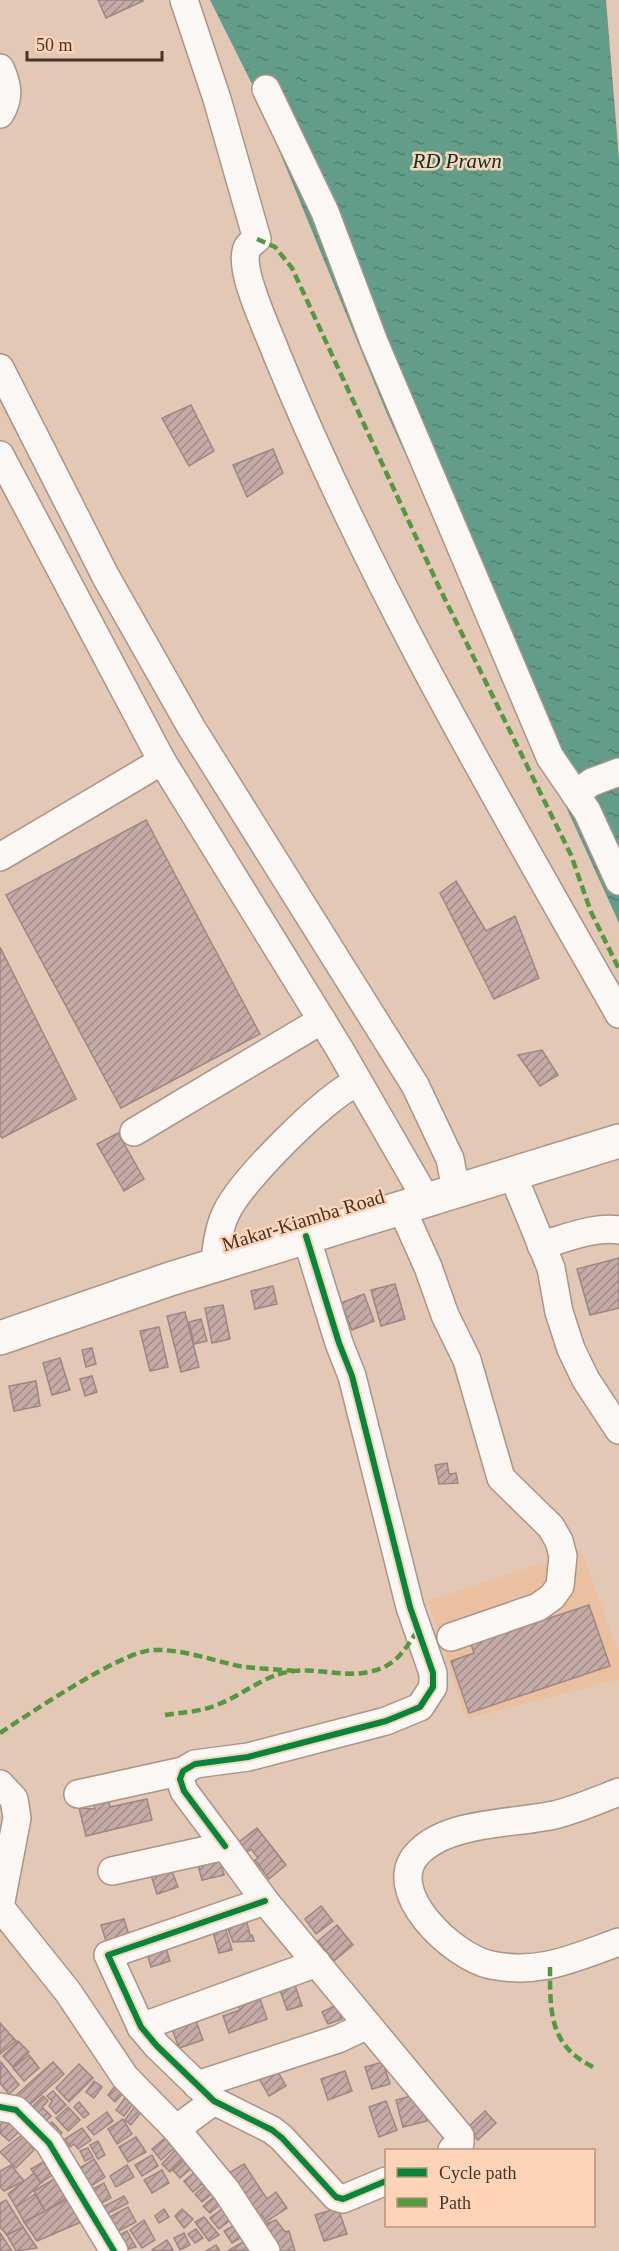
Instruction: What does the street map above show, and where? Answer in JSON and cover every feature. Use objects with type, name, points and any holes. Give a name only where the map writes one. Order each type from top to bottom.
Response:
[{"type":"main road","name":"Makar-Kiamba Road","points":[[0,1338],[214,1265],[619,1141]]},
{"type":"street","points":[[184,0],[217,99],[257,239],[249,245],[245,252],[254,297],[305,422],[370,564],[461,737],[619,1014]]},
{"type":"street","points":[[0,68],[7,81],[8,94],[0,114]]},
{"type":"street","points":[[266,88],[325,212],[374,342],[468,559],[550,757],[586,811],[619,881]]},
{"type":"street","points":[[0,368],[106,577],[191,728],[415,1084],[450,1159],[428,1199],[428,1268],[445,1315],[467,1360],[501,1478],[551,1527],[560,1541],[564,1556],[560,1586],[552,1597],[538,1607],[451,1636]]},
{"type":"street","points":[[0,455],[162,761],[428,1199]]},
{"type":"street","points":[[0,857],[162,761]]},
{"type":"street","points":[[575,794],[592,782],[619,772]]},
{"type":"street","points":[[134,1132],[321,1020]]},
{"type":"street","points":[[214,1265],[220,1227],[234,1202],[253,1178],[314,1114],[341,1089],[357,1082]]},
{"type":"street","points":[[512,1173],[551,1268],[559,1312],[571,1349],[586,1380],[619,1430]]},
{"type":"street","points":[[541,1245],[599,1231],[619,1230]]},
{"type":"street","points":[[78,1794],[183,1771],[195,1764],[248,1757],[386,1721],[420,1707],[433,1687],[433,1673],[410,1607],[352,1376],[339,1343],[306,1236]]},
{"type":"street","points":[[183,1771],[180,1779],[184,1791],[265,1901],[460,2136],[460,2143],[454,2149]]},
{"type":"street","points":[[0,1784],[14,1799],[17,1818],[0,1907],[68,1992],[125,2077],[176,2129],[226,2190],[266,2251]]},
{"type":"street","points":[[619,1792],[555,1815],[472,1827],[447,1835],[419,1851],[410,1868],[408,1880],[413,1899],[438,1934],[461,1951],[489,1965],[550,1967],[619,1942]]},
{"type":"street","points":[[112,1871],[225,1846]]},
{"type":"street","points":[[265,1901],[108,1955],[141,2027],[205,2093],[272,2130],[336,2197],[343,2199],[385,2182]]},
{"type":"street","points":[[141,2027],[317,1963]]},
{"type":"street","points":[[176,2129],[205,2093],[368,2025]]},
{"type":"street","points":[[0,2107],[16,2110],[49,2143],[108,2249]]},
{"type":"shaded area","points":[[581,1550],[619,1654],[619,1679],[466,1719],[428,1601]]},
{"type":"water","name":"RD Prawn","points":[[210,0],[606,0],[619,159],[619,923],[387,414],[251,82]]},
{"type":"building","points":[[98,0],[142,0],[143,1],[106,18]]},
{"type":"building","points":[[191,405],[214,451],[189,466],[162,418]]},
{"type":"building","points":[[273,449],[283,473],[247,497],[233,465]]},
{"type":"building","points":[[146,820],[260,1034],[121,1108],[6,895]]},
{"type":"building","points":[[456,881],[486,931],[515,916],[539,978],[494,999],[440,893]]},
{"type":"building","points":[[0,947],[76,1099],[2,1138],[0,1135]]},
{"type":"building","points":[[542,1050],[558,1075],[540,1086],[518,1055]]},
{"type":"building","points":[[118,1133],[144,1179],[124,1191],[97,1144]]},
{"type":"building","points":[[619,1258],[619,1308],[590,1315],[577,1269]]},
{"type":"building","points":[[395,1284],[405,1319],[381,1326],[371,1290]]},
{"type":"building","points":[[273,1286],[277,1304],[255,1309],[251,1291]]},
{"type":"building","points":[[364,1294],[374,1321],[352,1330],[341,1303]]},
{"type":"building","points":[[223,1305],[230,1339],[212,1343],[205,1308]]},
{"type":"building","points":[[185,1312],[199,1367],[181,1372],[167,1316]]},
{"type":"building","points":[[201,1319],[207,1341],[194,1344],[189,1322]]},
{"type":"building","points":[[159,1327],[168,1367],[150,1371],[140,1331]]},
{"type":"building","points":[[92,1348],[96,1364],[86,1367],[82,1350]]},
{"type":"building","points":[[60,1358],[70,1390],[52,1395],[43,1363]]},
{"type":"building","points":[[92,1376],[97,1392],[85,1396],[80,1379]]},
{"type":"building","points":[[36,1381],[40,1406],[14,1411],[9,1386]]},
{"type":"building","points":[[447,1463],[449,1474],[456,1473],[458,1483],[439,1484],[435,1465]]},
{"type":"building","points":[[589,1605],[610,1666],[469,1713],[451,1661],[474,1653],[471,1644]]},
{"type":"building","points":[[107,1793],[110,1807],[147,1799],[152,1820],[86,1836],[79,1808],[95,1809],[92,1797]]},
{"type":"building","points":[[257,1828],[286,1865],[269,1879],[255,1860],[258,1858],[251,1849],[247,1852],[239,1842]]},
{"type":"building","points":[[218,1853],[224,1875],[202,1880],[196,1858]]},
{"type":"building","points":[[170,1866],[178,1887],[157,1894],[150,1872]]},
{"type":"building","points":[[321,1906],[333,1921],[316,1934],[305,1919]]},
{"type":"building","points":[[245,1915],[250,1935],[254,1941],[233,1942],[225,1921]]},
{"type":"building","points":[[124,1919],[129,1935],[106,1941],[101,1925]]},
{"type":"building","points":[[337,1925],[353,1945],[334,1961],[318,1941]]},
{"type":"building","points":[[225,1927],[232,1950],[219,1953],[212,1929]]},
{"type":"building","points":[[165,1945],[170,1961],[151,1967],[146,1950]]},
{"type":"building","points":[[295,1985],[302,2006],[287,2010],[280,1990]]},
{"type":"building","points":[[257,1990],[267,2019],[229,2033],[223,2016],[240,2010],[235,1997]]},
{"type":"building","points":[[336,2005],[342,2019],[328,2024],[322,2012]]},
{"type":"building","points":[[194,2015],[203,2040],[179,2048],[170,2023]]},
{"type":"building","points":[[0,2023],[16,2041],[0,2054]]},
{"type":"building","points":[[18,2041],[29,2052],[13,2067],[3,2056]]},
{"type":"building","points":[[29,2055],[39,2068],[24,2081],[13,2068]]},
{"type":"building","points":[[1,2062],[19,2085],[9,2094],[0,2083]]},
{"type":"building","points":[[53,2062],[64,2074],[24,2110],[13,2098]]},
{"type":"building","points":[[383,2062],[390,2084],[372,2089],[365,2067]]},
{"type":"building","points":[[79,2064],[93,2078],[69,2102],[56,2088]]},
{"type":"building","points":[[274,2065],[286,2086],[269,2096],[257,2075]]},
{"type":"building","points":[[345,2071],[352,2091],[328,2100],[321,2079]]},
{"type":"building","points":[[94,2081],[102,2087],[94,2098],[86,2092]]},
{"type":"building","points":[[116,2085],[124,2092],[115,2102],[108,2095]]},
{"type":"building","points":[[53,2091],[66,2105],[56,2114],[49,2106],[52,2101],[47,2096]]},
{"type":"building","points":[[419,2094],[427,2121],[403,2127],[396,2100]]},
{"type":"building","points":[[43,2096],[48,2101],[42,2107],[51,2116],[40,2127],[26,2113]]},
{"type":"building","points":[[125,2098],[133,2104],[124,2116],[116,2110]]},
{"type":"building","points":[[386,2101],[397,2130],[379,2137],[369,2107]]},
{"type":"building","points":[[79,2102],[89,2114],[84,2118],[74,2107]]},
{"type":"building","points":[[135,2106],[142,2111],[131,2125],[125,2120]]},
{"type":"building","points":[[68,2107],[80,2120],[68,2131],[56,2118]]},
{"type":"building","points":[[485,2111],[496,2123],[478,2140],[467,2128]]},
{"type":"building","points":[[107,2112],[113,2121],[94,2135],[87,2127]]},
{"type":"building","points":[[8,2117],[20,2131],[9,2141],[0,2133],[0,2125]]},
{"type":"building","points":[[123,2119],[132,2134],[117,2144],[108,2129]]},
{"type":"building","points":[[52,2122],[62,2133],[53,2141],[43,2129]]},
{"type":"building","points":[[82,2128],[91,2140],[78,2149],[74,2144],[70,2147],[65,2139]]},
{"type":"building","points":[[23,2134],[34,2150],[16,2168],[0,2152]]},
{"type":"building","points":[[136,2137],[146,2152],[128,2162],[119,2147]]},
{"type":"building","points":[[165,2138],[174,2148],[161,2160],[152,2149]]},
{"type":"building","points":[[98,2141],[105,2155],[98,2159],[90,2145]]},
{"type":"building","points":[[88,2148],[93,2157],[85,2161],[80,2151]]},
{"type":"building","points":[[175,2150],[184,2158],[170,2172],[162,2164]]},
{"type":"building","points":[[152,2155],[158,2166],[142,2176],[135,2165]]},
{"type":"building","points":[[94,2159],[105,2177],[83,2191],[72,2173]]},
{"type":"building","points":[[186,2159],[193,2167],[180,2178],[173,2170]]},
{"type":"building","points":[[43,2162],[52,2175],[41,2183],[31,2169]]},
{"type":"building","points":[[244,2164],[267,2199],[276,2192],[287,2208],[266,2222],[262,2215],[251,2222],[222,2177]]},
{"type":"building","points":[[11,2165],[24,2181],[4,2191],[0,2187],[0,2171]]},
{"type":"building","points":[[127,2165],[134,2177],[116,2187],[110,2176]]},
{"type":"building","points":[[162,2170],[169,2183],[152,2193],[144,2180]]},
{"type":"building","points":[[196,2171],[205,2182],[193,2192],[184,2181]]},
{"type":"building","points":[[34,2173],[41,2183],[16,2207],[8,2194]]},
{"type":"building","points":[[59,2176],[71,2195],[45,2211],[34,2191]]},
{"type":"building","points":[[104,2183],[111,2198],[92,2208],[85,2193]]},
{"type":"building","points":[[207,2184],[214,2192],[202,2202],[195,2194]]},
{"type":"building","points":[[35,2194],[45,2211],[24,2222],[16,2207]]},
{"type":"building","points":[[216,2195],[222,2203],[210,2213],[203,2206]]},
{"type":"building","points":[[124,2196],[128,2203],[105,2215],[101,2208]]},
{"type":"building","points":[[70,2198],[81,2222],[37,2241],[24,2222]]},
{"type":"building","points":[[6,2200],[23,2227],[7,2235],[0,2227],[0,2203]]},
{"type":"building","points":[[226,2206],[234,2217],[219,2229],[210,2218]]},
{"type":"building","points":[[128,2207],[136,2222],[113,2234],[106,2219]]},
{"type":"building","points":[[338,2208],[347,2234],[324,2241],[315,2215]]},
{"type":"building","points":[[164,2209],[169,2217],[159,2223],[155,2216]]},
{"type":"building","points":[[182,2209],[193,2219],[184,2228],[175,2216]]},
{"type":"building","points":[[204,2217],[219,2235],[209,2241],[195,2222]]},
{"type":"building","points":[[144,2220],[155,2240],[142,2248],[130,2230]]},
{"type":"building","points":[[276,2220],[285,2232],[289,2231],[295,2251],[272,2251],[261,2226]]},
{"type":"building","points":[[238,2223],[245,2235],[232,2243],[224,2231]]},
{"type":"building","points":[[23,2227],[37,2248],[16,2251],[7,2235]]},
{"type":"building","points":[[196,2229],[203,2238],[195,2243],[188,2234]]},
{"type":"building","points":[[127,2231],[136,2247],[119,2251],[112,2239]]},
{"type":"building","points":[[0,2233],[12,2251],[0,2251]]},
{"type":"building","points":[[184,2233],[190,2245],[180,2250],[174,2238]]},
{"type":"building","points":[[167,2240],[173,2250],[152,2251],[152,2250]]},
{"type":"building","points":[[246,2240],[250,2251],[229,2250]]},
{"type":"building","points":[[216,2245],[220,2251],[206,2251]]},
{"type":"marked path","points":[[257,239],[275,247],[292,268],[439,587],[571,855],[591,912],[619,969]]},
{"type":"marked path","points":[[165,1715],[213,1707],[264,1680],[284,1673],[306,1671],[351,1674],[373,1671],[395,1660],[418,1630]]},
{"type":"marked path","points":[[0,1733],[99,1672],[139,1653],[153,1650],[186,1653],[239,1666],[294,1671]]},
{"type":"marked path","points":[[550,1967],[552,2013],[555,2026],[569,2049],[595,2068]]},
{"type":"cycle path","points":[[225,1846],[184,1791],[180,1779],[183,1771],[195,1764],[248,1757],[386,1721],[420,1707],[433,1687],[433,1673],[410,1607],[352,1376],[339,1343],[306,1236]]},
{"type":"cycle path","points":[[265,1901],[108,1955],[141,2027],[157,2046],[214,2101],[272,2130],[336,2197],[343,2199],[385,2181]]},
{"type":"cycle path","points":[[0,2107],[16,2110],[49,2143],[114,2251]]}]
